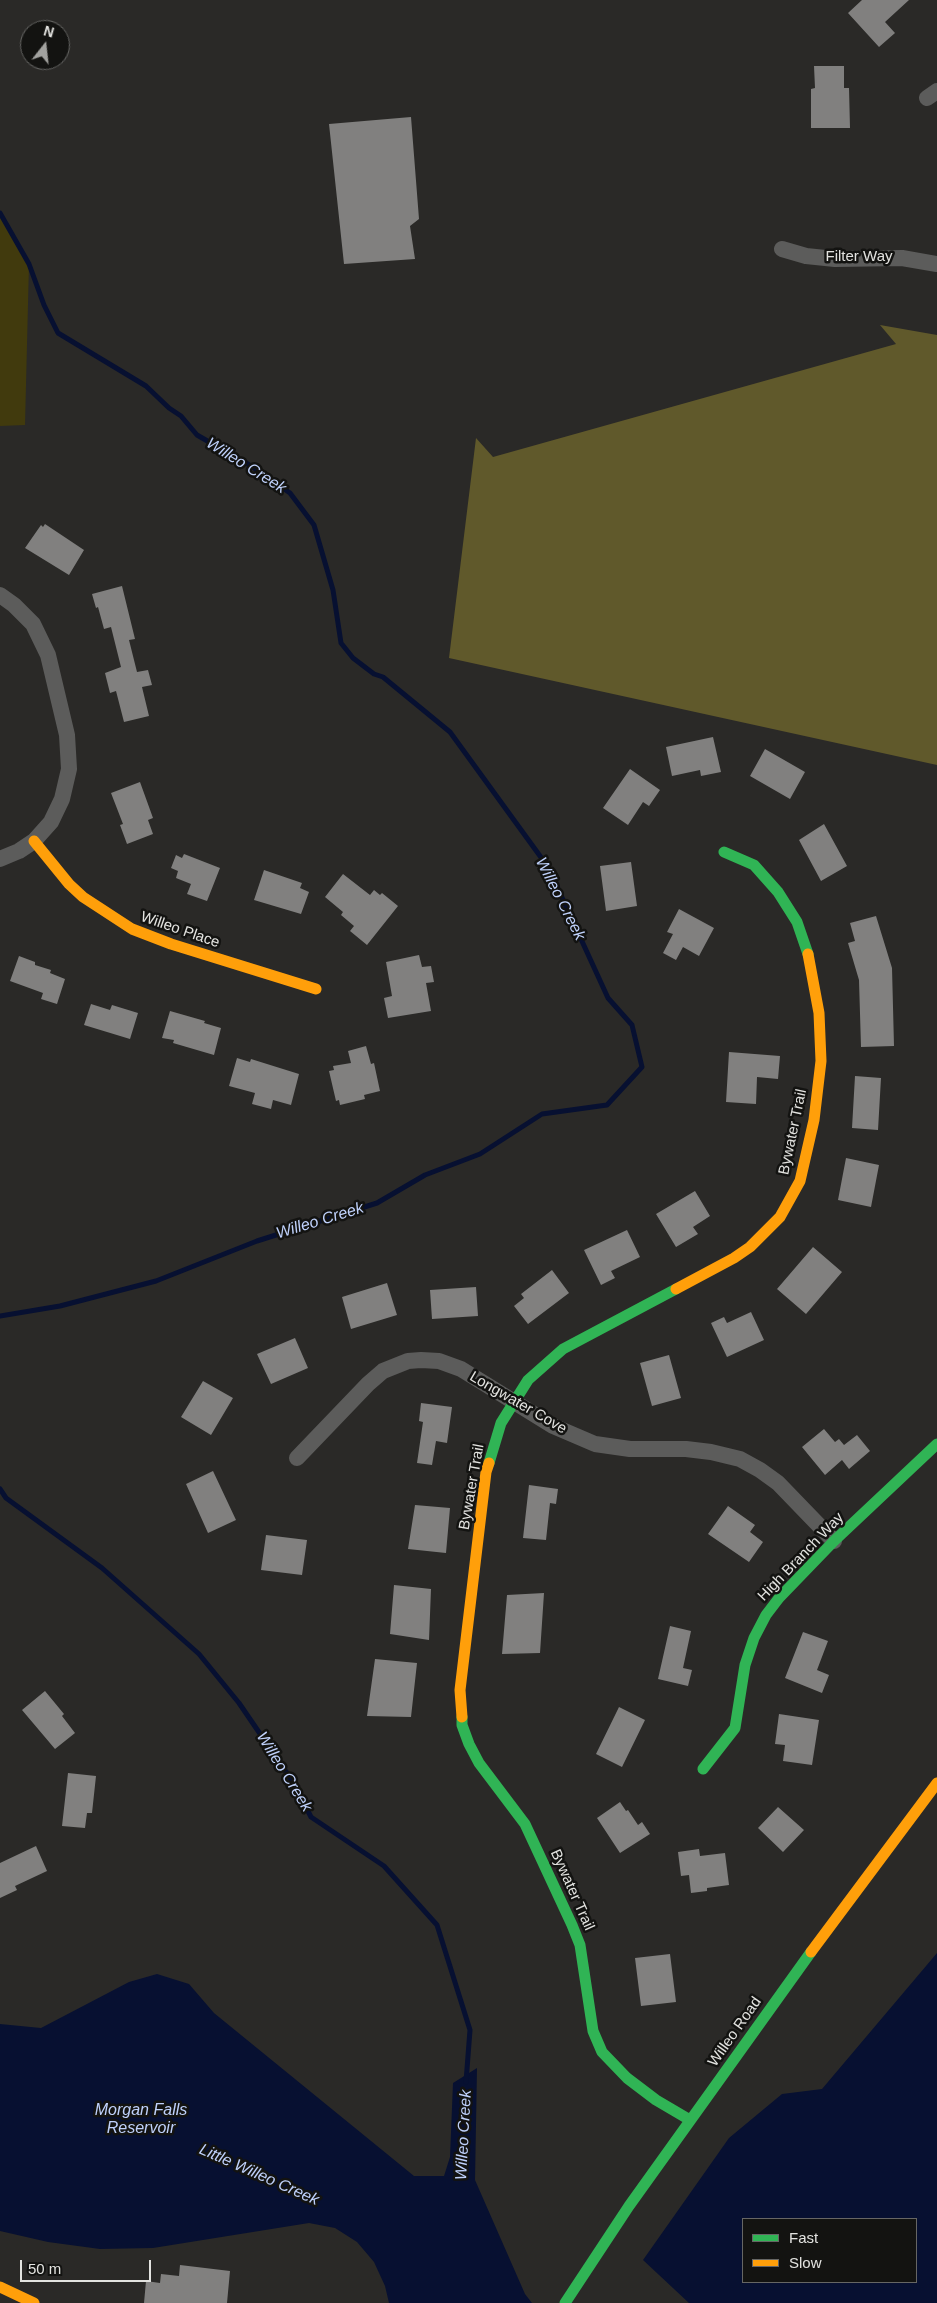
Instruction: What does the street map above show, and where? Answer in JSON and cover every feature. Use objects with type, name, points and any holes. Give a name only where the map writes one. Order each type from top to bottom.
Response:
[{"type":"street","name":"Filter Way","points":[[782,249],[806,256],[835,259],[902,258],[937,264]]},
{"type":"street","points":[[0,595],[23,614],[42,640],[48,655],[67,735],[70,769],[67,784],[51,822],[34,841],[19,852],[0,859]]},
{"type":"street","name":"Willeo Place","points":[[34,841],[69,884],[83,897],[102,912],[132,929],[171,944],[316,989]]},
{"type":"street","name":"Bywater Trail","points":[[690,2120],[656,2100],[626,2078],[602,2052],[593,2031],[580,1945],[525,1824],[479,1763],[469,1744],[462,1725],[460,1690],[486,1472],[501,1423],[513,1402],[528,1380],[563,1349],[734,1258],[750,1247],[780,1217],[800,1181],[814,1120],[821,1061],[819,1013],[808,955],[797,922],[778,892],[754,865],[724,852]]},
{"type":"street","name":"Longwater Cove","points":[[297,1458],[368,1384],[383,1371],[408,1361],[439,1362],[461,1369],[553,1426],[595,1444],[630,1449],[711,1452],[740,1459],[778,1483],[834,1541]]},
{"type":"street","name":"High Branch Way","points":[[704,1769],[735,1728],[745,1665],[754,1638],[766,1615],[779,1598],[834,1541],[937,1444]]},
{"type":"street","name":"Willeo Road","points":[[568,2299],[690,2120],[790,1980],[937,1783]]},
{"type":"street","points":[[0,2288],[34,2303]]},
{"type":"shaded area","points":[[0,213],[29,264],[25,425],[0,426]]},
{"type":"shaded area","points":[[880,325],[937,335],[937,765],[449,658],[476,438],[493,457],[896,344]]},
{"type":"water","points":[[937,1953],[937,2303],[689,2303],[643,2260],[729,2138],[782,2094],[822,2089]]},
{"type":"water","name":"Morgan Falls Reservoir","points":[[157,1974],[189,1984],[214,2013],[414,2176],[444,2176],[450,2157],[453,2083],[477,2068],[475,2180],[525,2294],[532,2303],[389,2303],[385,2286],[374,2262],[357,2242],[335,2228],[309,2223],[153,2248],[100,2249],[48,2242],[0,2231],[0,2024],[41,2028],[129,1982]]},
{"type":"building","points":[[862,0],[909,0],[885,22],[895,33],[879,47],[848,13]]},
{"type":"building","points":[[814,66],[844,66],[844,88],[849,88],[850,128],[811,128],[811,89],[815,88]]},
{"type":"building","points":[[411,117],[419,219],[410,226],[415,259],[344,264],[329,124]]},
{"type":"building","points":[[45,524],[84,550],[69,575],[25,548],[41,525],[43,527]]},
{"type":"building","points":[[122,586],[135,639],[129,640],[137,672],[148,670],[152,685],[142,687],[149,716],[124,722],[116,691],[110,693],[105,673],[121,667],[111,627],[104,629],[92,594]]},
{"type":"building","points":[[713,737],[721,772],[701,776],[700,770],[672,776],[666,747]]},
{"type":"building","points":[[765,749],[805,772],[790,799],[750,776]]},
{"type":"building","points":[[630,769],[660,790],[649,806],[643,802],[628,825],[603,808]]},
{"type":"building","points":[[140,782],[153,818],[148,820],[153,834],[127,844],[120,825],[123,824],[111,793]]},
{"type":"building","points":[[824,824],[847,866],[821,881],[799,840]]},
{"type":"building","points":[[184,854],[220,868],[207,901],[187,894],[191,884],[176,878],[178,871],[171,868],[176,855],[182,858]]},
{"type":"building","points":[[631,862],[637,906],[606,911],[600,866]]},
{"type":"building","points":[[264,870],[302,883],[300,888],[309,892],[301,914],[254,900]]},
{"type":"building","points":[[343,874],[370,895],[374,890],[380,895],[382,893],[398,906],[367,945],[350,931],[354,926],[341,915],[343,912],[325,897]]},
{"type":"building","points":[[679,909],[714,928],[699,956],[683,947],[676,960],[663,953],[673,934],[667,932]]},
{"type":"building","points":[[876,916],[892,968],[894,1046],[861,1047],[859,980],[848,943],[855,941],[850,923]]},
{"type":"building","points":[[419,955],[422,967],[431,966],[434,982],[426,983],[431,1011],[388,1018],[384,998],[392,996],[386,962]]},
{"type":"building","points":[[19,956],[35,962],[35,965],[51,970],[50,973],[65,979],[57,1004],[41,999],[43,993],[10,981]]},
{"type":"building","points":[[91,1004],[110,1010],[112,1005],[138,1013],[130,1039],[84,1025]]},
{"type":"building","points":[[170,1011],[205,1021],[204,1023],[221,1028],[214,1055],[173,1043],[174,1040],[162,1038]]},
{"type":"building","points":[[366,1046],[371,1064],[374,1063],[380,1091],[364,1095],[365,1099],[340,1105],[339,1100],[336,1101],[329,1071],[334,1070],[333,1066],[351,1063],[348,1051]]},
{"type":"building","points":[[729,1052],[780,1056],[778,1079],[757,1077],[756,1104],[726,1102]]},
{"type":"building","points":[[237,1058],[250,1062],[251,1059],[299,1074],[291,1105],[273,1100],[271,1109],[252,1104],[255,1093],[229,1086]]},
{"type":"building","points":[[855,1076],[881,1078],[878,1130],[852,1128]]},
{"type":"building","points":[[846,1158],[879,1165],[871,1207],[838,1200]]},
{"type":"building","points":[[695,1191],[710,1216],[693,1227],[698,1234],[676,1247],[656,1214]]},
{"type":"building","points":[[627,1230],[640,1257],[611,1271],[615,1278],[601,1285],[584,1250]]},
{"type":"building","points":[[813,1247],[842,1272],[806,1314],[777,1289]]},
{"type":"building","points":[[552,1270],[569,1293],[528,1324],[514,1306],[524,1298],[521,1294]]},
{"type":"building","points":[[387,1283],[397,1315],[351,1329],[342,1297]]},
{"type":"building","points":[[476,1287],[478,1316],[432,1319],[430,1290]]},
{"type":"building","points":[[751,1312],[764,1340],[727,1357],[711,1323],[724,1317],[727,1323]]},
{"type":"building","points":[[295,1338],[308,1368],[271,1384],[257,1354]]},
{"type":"building","points":[[669,1355],[681,1398],[652,1406],[640,1363]]},
{"type":"building","points":[[203,1381],[233,1398],[211,1435],[181,1417]]},
{"type":"building","points":[[421,1403],[452,1407],[447,1443],[436,1441],[432,1465],[417,1463],[423,1422],[419,1421]]},
{"type":"building","points":[[824,1429],[835,1442],[839,1439],[844,1445],[857,1435],[870,1451],[849,1469],[842,1460],[825,1475],[802,1447]]},
{"type":"building","points":[[213,1471],[236,1520],[208,1533],[186,1484]]},
{"type":"building","points":[[529,1485],[558,1489],[556,1504],[550,1503],[546,1540],[523,1538]]},
{"type":"building","points":[[415,1505],[450,1508],[446,1553],[408,1549]]},
{"type":"building","points":[[728,1506],[755,1525],[750,1532],[763,1542],[749,1562],[708,1534]]},
{"type":"building","points":[[266,1535],[307,1540],[302,1575],[261,1570]]},
{"type":"building","points":[[394,1585],[431,1589],[429,1640],[390,1634]]},
{"type":"building","points":[[544,1593],[540,1653],[502,1654],[507,1595]]},
{"type":"building","points":[[670,1626],[691,1631],[683,1668],[692,1670],[688,1686],[658,1679]]},
{"type":"building","points":[[803,1632],[828,1641],[817,1670],[829,1675],[822,1693],[785,1678]]},
{"type":"building","points":[[375,1659],[417,1663],[411,1717],[367,1716]]},
{"type":"building","points":[[45,1691],[64,1714],[62,1716],[75,1733],[55,1749],[22,1710]]},
{"type":"building","points":[[619,1707],[645,1720],[622,1767],[596,1754]]},
{"type":"building","points":[[779,1714],[819,1720],[812,1765],[783,1761],[785,1745],[775,1744]]},
{"type":"building","points":[[68,1773],[96,1776],[92,1813],[87,1813],[85,1828],[62,1826]]},
{"type":"building","points":[[620,1802],[638,1825],[642,1822],[650,1834],[620,1853],[597,1818]]},
{"type":"building","points":[[778,1807],[804,1830],[783,1852],[758,1828]]},
{"type":"building","points":[[36,1846],[47,1871],[15,1886],[17,1890],[0,1898],[0,1863]]},
{"type":"building","points":[[699,1849],[700,1856],[725,1853],[729,1885],[707,1888],[707,1891],[691,1893],[689,1875],[681,1876],[678,1852]]},
{"type":"building","points":[[670,1954],[676,2002],[641,2006],[635,1958]]},
{"type":"building","points":[[180,2265],[230,2271],[227,2303],[144,2303],[146,2281],[160,2283],[161,2274],[179,2276]]},
{"type":"waterway","name":"Willeo Creek","points":[[0,213],[29,264],[44,305],[58,333],[146,386],[169,408],[181,416],[197,435],[251,466],[290,493],[314,525],[333,590],[341,643],[353,658],[374,674],[383,677],[450,732],[548,867],[608,998],[632,1025],[642,1067],[607,1105],[542,1114],[480,1154],[425,1175],[377,1203],[257,1241],[156,1281],[60,1306],[0,1316]]},
{"type":"waterway","name":"Willeo Creek","points":[[0,1489],[6,1498],[102,1568],[199,1654],[239,1703],[293,1782],[311,1817],[384,1866],[437,1925],[470,2030],[466,2082]]},
{"type":"traffic: fast","points":[[724,852],[754,865],[778,892],[797,922],[808,954]]},
{"type":"traffic: fast","points":[[489,1463],[501,1423],[528,1380],[563,1349],[676,1289]]},
{"type":"traffic: fast","points":[[703,1769],[735,1728],[745,1665],[754,1638],[766,1615],[779,1598],[834,1541],[937,1444]]},
{"type":"traffic: fast","points":[[462,1717],[462,1725],[469,1744],[479,1763],[525,1824],[572,1925],[580,1945],[593,2031],[602,2052],[627,2078],[656,2100],[690,2120]]},
{"type":"traffic: fast","points":[[565,2303],[629,2206],[811,1952]]},
{"type":"traffic: slow","points":[[34,841],[69,884],[83,897],[132,929],[171,944],[316,989]]},
{"type":"traffic: slow","points":[[676,1289],[734,1258],[750,1247],[780,1217],[800,1181],[814,1120],[821,1061],[819,1013],[808,954]]},
{"type":"traffic: slow","points":[[462,1717],[460,1690],[486,1472],[489,1463]]},
{"type":"traffic: slow","points":[[811,1952],[937,1783]]},
{"type":"traffic: slow","points":[[0,2287],[34,2303]]},
{"type":"water label","name":"Little Willeo Creek","points":[[259,2175]]}]
